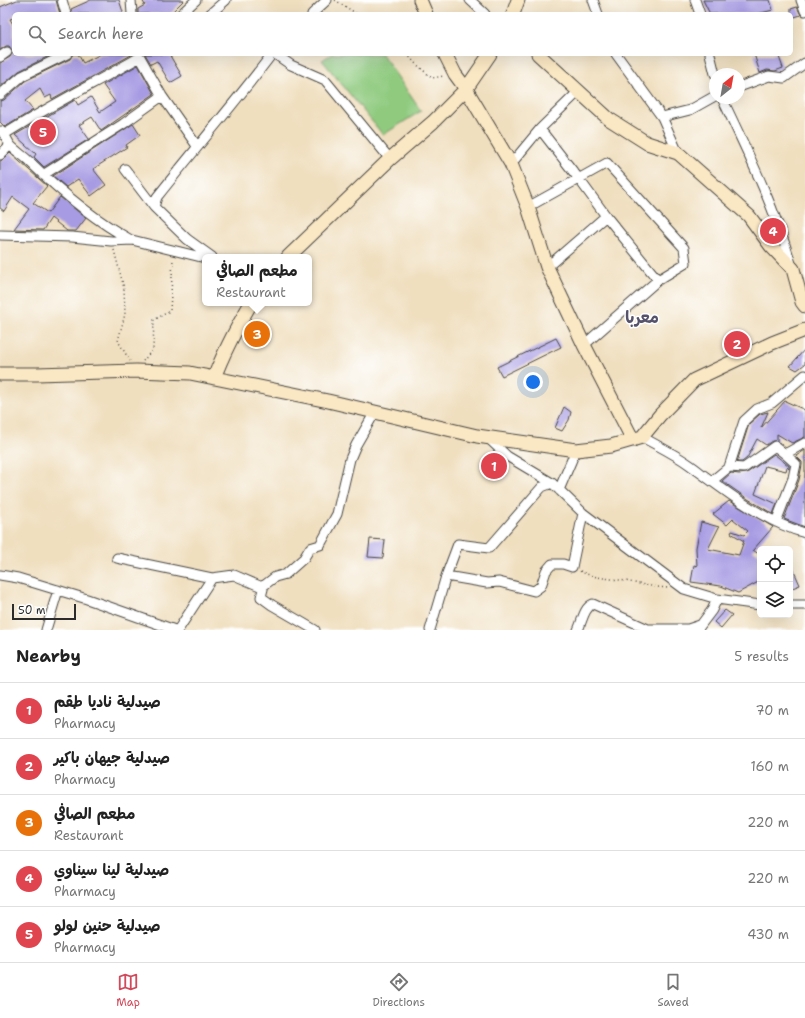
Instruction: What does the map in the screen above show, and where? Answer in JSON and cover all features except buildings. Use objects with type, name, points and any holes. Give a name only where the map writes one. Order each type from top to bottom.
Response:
[{"type":"main road","points":[[420,0],[425,12]]},
{"type":"main road","points":[[514,12],[518,0]]},
{"type":"main road","points":[[446,56],[455,74],[466,89],[511,164],[528,207],[547,267],[584,345],[638,439]]},
{"type":"main road","points":[[291,254],[390,158],[433,122],[466,89],[489,56]]},
{"type":"main road","points":[[540,56],[610,119],[647,143],[678,153],[749,216],[771,246],[793,269],[802,302],[805,306]]},
{"type":"main road","points":[[214,378],[232,337],[249,306]]},
{"type":"main road","points":[[0,374],[136,371],[190,374],[375,412],[488,438],[576,450],[611,446],[638,439],[694,380],[772,343],[805,330]]},
{"type":"street","points":[[62,0],[65,12]]},
{"type":"street","points":[[131,0],[132,12]]},
{"type":"street","points":[[183,12],[196,0]]},
{"type":"street","points":[[212,12],[226,0]]},
{"type":"street","points":[[314,12],[327,0]]},
{"type":"street","points":[[470,0],[483,12]]},
{"type":"street","points":[[593,0],[597,12]]},
{"type":"street","points":[[695,0],[699,12]]},
{"type":"street","points":[[801,0],[805,11]]},
{"type":"street","points":[[0,95],[22,76],[63,56]]},
{"type":"street","points":[[139,56],[94,84],[2,132],[10,145],[43,175],[93,216],[119,233],[132,240],[202,257]]},
{"type":"street","points":[[142,56],[162,96],[197,146]]},
{"type":"street","points":[[154,207],[157,197],[270,56]]},
{"type":"street","points":[[278,56],[292,66],[325,80],[390,158]]},
{"type":"street","points":[[617,56],[662,117],[678,153]]},
{"type":"street","points":[[710,56],[714,68]]},
{"type":"street","points":[[745,85],[769,76],[784,78],[805,63]]},
{"type":"street","points":[[511,164],[540,129],[579,91]]},
{"type":"street","points":[[43,175],[123,124],[162,96]]},
{"type":"street","points":[[662,117],[690,110],[709,99]]},
{"type":"street","points":[[725,104],[762,186],[785,242],[793,269]]},
{"type":"street","points":[[540,129],[580,179],[606,216],[658,280]]},
{"type":"street","points":[[0,154],[10,145]]},
{"type":"street","points":[[528,207],[607,163],[684,248],[686,263],[658,280],[584,345]]},
{"type":"street","points":[[125,169],[154,207],[187,239],[208,254]]},
{"type":"street","points":[[547,267],[606,216]]},
{"type":"street","points":[[0,235],[72,237],[111,241],[132,240]]},
{"type":"street","points":[[712,481],[729,467],[744,421],[757,409],[772,403],[805,375]]},
{"type":"street","points":[[117,558],[212,578],[234,575],[262,587],[275,577],[286,574],[304,558],[310,548],[320,545],[337,514],[350,459],[375,412]]},
{"type":"street","points":[[488,438],[506,456],[555,487],[583,513],[684,589],[717,600],[757,605]]},
{"type":"street","points":[[638,439],[688,464],[753,509],[792,530],[805,534]]},
{"type":"street","points":[[785,454],[805,443]]},
{"type":"street","points":[[729,467],[744,468],[775,446],[796,464],[793,478],[776,522]]},
{"type":"street","points":[[555,487],[576,450]]},
{"type":"street","points":[[430,630],[446,576],[458,544],[489,548],[542,486],[555,487]]},
{"type":"street","points":[[446,576],[487,583],[499,582],[534,591],[541,586],[546,571],[552,564],[563,564],[572,567],[583,513]]},
{"type":"street","points":[[0,575],[18,578],[86,598],[177,630],[212,578]]},
{"type":"street","points":[[264,585],[261,597],[315,630]]},
{"type":"street","points":[[46,630],[58,590]]},
{"type":"street","points":[[578,630],[587,609],[590,605],[594,604],[648,629],[688,629],[698,627],[712,610],[717,600]]},
{"type":"street","points":[[793,605],[805,605]]},
{"type":"path","points":[[335,0],[354,12]]},
{"type":"path","points":[[409,56],[432,78],[455,74]]},
{"type":"path","points":[[111,241],[124,288],[125,314],[118,340],[136,371],[153,349],[154,320],[170,311],[173,250]]},
{"type":"path","points":[[572,567],[589,576],[642,585],[668,588],[677,584]]},
{"type":"green space","points":[[329,56],[383,56],[421,111],[383,135],[322,60]]},
{"type":"place","name":"صيدلية حنين لولو","points":[[43,132]]},
{"type":"place","name":"صيدلية لينا سيناوي","points":[[773,231]]},
{"type":"place","name":"مطعم الصافي","points":[[257,334]]},
{"type":"place","name":"صيدلية جيهان باكير","points":[[737,344]]},
{"type":"place","name":"صيدلية ناديا طقم","points":[[494,466]]},
{"type":"district","name":"معربا","points":[[642,317]]}]
